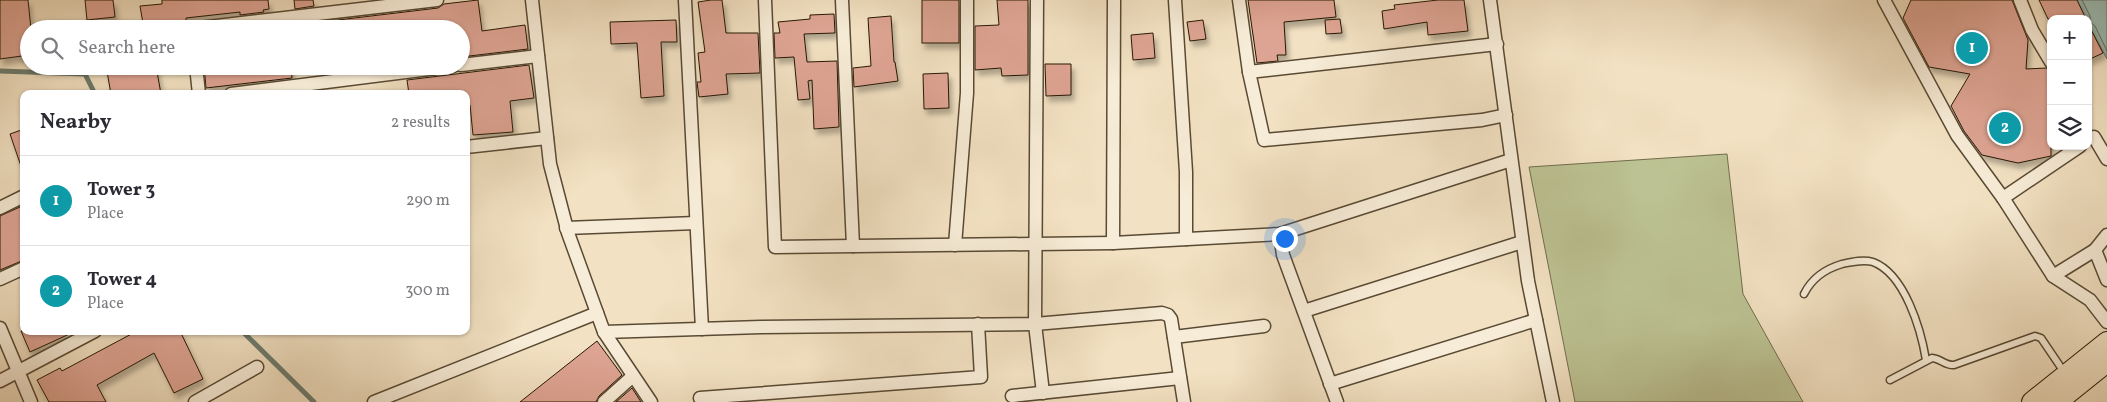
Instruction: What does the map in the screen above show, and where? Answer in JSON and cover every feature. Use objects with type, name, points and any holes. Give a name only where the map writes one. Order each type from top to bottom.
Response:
[{"type":"main road","points":[[2032,402],[2107,342]]},
{"type":"main road","points":[[2057,402],[2107,362]]},
{"type":"street","points":[[267,20],[437,0]]},
{"type":"street","points":[[532,0],[550,164],[566,228],[604,332],[651,402]]},
{"type":"street","points":[[685,0],[702,329]]},
{"type":"street","points":[[765,0],[775,247],[1114,243],[1280,234],[1511,160]]},
{"type":"street","points":[[842,0],[853,246]]},
{"type":"street","points":[[955,245],[967,93],[967,0]]},
{"type":"street","points":[[1036,0],[1035,324],[1043,393]]},
{"type":"street","points":[[1114,0],[1114,243]]},
{"type":"street","points":[[1175,0],[1186,172],[1186,239]]},
{"type":"street","points":[[1239,0],[1249,72],[1264,140],[1482,120],[1506,115]]},
{"type":"street","points":[[1490,0],[1522,242],[1553,400],[1540,402]]},
{"type":"street","points":[[1884,0],[1957,135],[2003,198],[2053,276],[2090,300],[2107,322]]},
{"type":"street","points":[[2020,0],[2032,30],[2050,60]]},
{"type":"street","points":[[1249,72],[1497,44]]},
{"type":"street","points":[[470,64],[538,56]]},
{"type":"street","points":[[197,75],[199,90]]},
{"type":"street","points":[[264,90],[382,75]]},
{"type":"street","points":[[470,147],[547,138]]},
{"type":"street","points":[[2092,138],[2107,159]]},
{"type":"street","points":[[2003,198],[2074,150]]},
{"type":"street","points":[[0,208],[20,198]]},
{"type":"street","points":[[566,228],[696,223]]},
{"type":"street","points":[[1280,234],[1283,256],[1337,402]]},
{"type":"street","points":[[2053,276],[2095,250],[2107,235]]},
{"type":"street","points":[[1304,311],[1522,242]]},
{"type":"street","points":[[2095,250],[2107,280]]},
{"type":"street","points":[[0,279],[20,270]]},
{"type":"street","points":[[374,402],[597,313]]},
{"type":"street","points":[[604,332],[1035,324],[1162,313],[1168,315],[1171,319],[1184,402]]},
{"type":"street","points":[[1330,384],[1536,320]]},
{"type":"street","points":[[700,398],[981,377],[978,324]]},
{"type":"street","points":[[1174,337],[1264,326]]},
{"type":"street","points":[[0,328],[31,402]]},
{"type":"street","points":[[0,381],[88,335]]},
{"type":"street","points":[[196,402],[257,367]]},
{"type":"street","points":[[604,402],[633,376]]},
{"type":"street","points":[[1012,396],[1180,378]]},
{"type":"lane","points":[[1804,294],[1810,282],[1837,265],[1858,261],[1872,262],[1886,271],[1910,303],[1919,326],[1926,360]]},
{"type":"lane","points":[[1890,380],[1926,360],[1938,359],[1949,366],[1954,365],[2035,336],[2040,338],[2049,348],[2066,375]]},
{"type":"green space","points":[[1727,154],[1743,294],[1803,402],[1575,402],[1529,167]]},
{"type":"water","points":[[2077,0],[2107,0],[2107,59],[2092,31],[2092,15],[2084,15]]},
{"type":"building","points":[[0,0],[28,0],[30,20],[20,20],[20,56],[0,59]]},
{"type":"building","points":[[85,0],[113,0],[115,17],[87,20]]},
{"type":"building","points":[[162,0],[268,0],[269,9],[263,10],[264,12],[240,15],[240,12],[186,18],[186,20],[142,20],[140,6],[162,4]]},
{"type":"building","points":[[294,0],[313,0],[314,6],[295,9]]},
{"type":"building","points":[[478,0],[482,31],[525,25],[528,49],[470,56],[470,20],[338,20],[438,8],[444,4]]},
{"type":"building","points":[[722,0],[726,33],[758,33],[760,73],[726,74],[728,94],[699,97],[697,82],[701,82],[698,53],[705,52],[698,2]]},
{"type":"building","points":[[922,0],[959,0],[959,43],[922,43]]},
{"type":"building","points":[[997,0],[1028,0],[1028,75],[1002,76],[1001,68],[975,70],[975,26],[999,25]]},
{"type":"building","points":[[1248,0],[1334,0],[1336,17],[1284,22],[1286,55],[1277,55],[1278,61],[1257,63]]},
{"type":"building","points":[[1438,0],[1464,0],[1468,31],[1428,35],[1427,22],[1384,29],[1382,11],[1395,9],[1394,5]]},
{"type":"building","points":[[1911,0],[2012,0],[2028,40],[2026,69],[2047,68],[2047,150],[2051,150],[2051,156],[2018,163],[1982,155],[1964,131],[1951,106],[1970,74],[1929,67],[1903,18]]},
{"type":"building","points":[[2039,0],[2077,0],[2084,15],[2047,15],[2047,17]]},
{"type":"building","points":[[834,14],[835,33],[804,34],[807,62],[837,61],[839,127],[814,129],[812,80],[808,81],[810,99],[798,100],[794,57],[775,58],[774,33],[780,33],[778,22],[810,19],[810,15]]},
{"type":"building","points":[[891,16],[894,62],[898,81],[854,87],[853,68],[871,66],[868,18]]},
{"type":"building","points":[[1340,19],[1342,33],[1326,34],[1325,20]]},
{"type":"building","points":[[676,20],[677,42],[661,42],[664,96],[641,98],[637,43],[611,44],[610,22]]},
{"type":"building","points":[[1203,20],[1206,39],[1190,41],[1187,22]]},
{"type":"building","points":[[2092,32],[2103,53],[2092,58]]},
{"type":"building","points":[[1153,33],[1155,58],[1133,60],[1131,35]]},
{"type":"building","points":[[1045,64],[1071,64],[1071,95],[1046,96]]},
{"type":"building","points":[[529,65],[534,98],[510,101],[513,132],[473,135],[470,90],[408,90],[407,80],[448,75],[470,75],[470,72]]},
{"type":"building","points":[[948,73],[949,108],[924,109],[923,74]]},
{"type":"building","points":[[108,75],[158,75],[160,90],[110,90]]},
{"type":"building","points":[[205,75],[292,75],[292,78],[206,88]]},
{"type":"building","points":[[20,130],[20,163],[10,134]]},
{"type":"building","points":[[20,207],[20,262],[0,270],[0,216]]},
{"type":"building","points":[[23,335],[67,335],[30,352]]},
{"type":"building","points":[[130,335],[182,335],[203,379],[174,393],[154,353],[97,385],[106,402],[49,402],[37,380],[60,368],[62,371]]},
{"type":"building","points":[[597,341],[622,375],[599,396],[596,402],[520,402]]},
{"type":"building","points":[[632,388],[641,402],[616,402]]},
{"type":"waterway","points":[[0,71],[20,72]]},
{"type":"waterway","points":[[86,75],[93,90]]},
{"type":"waterway","points":[[246,335],[314,402]]},
{"type":"place","name":"Tower 3","points":[[1972,48]]},
{"type":"place","name":"Tower 4","points":[[2005,128]]}]
